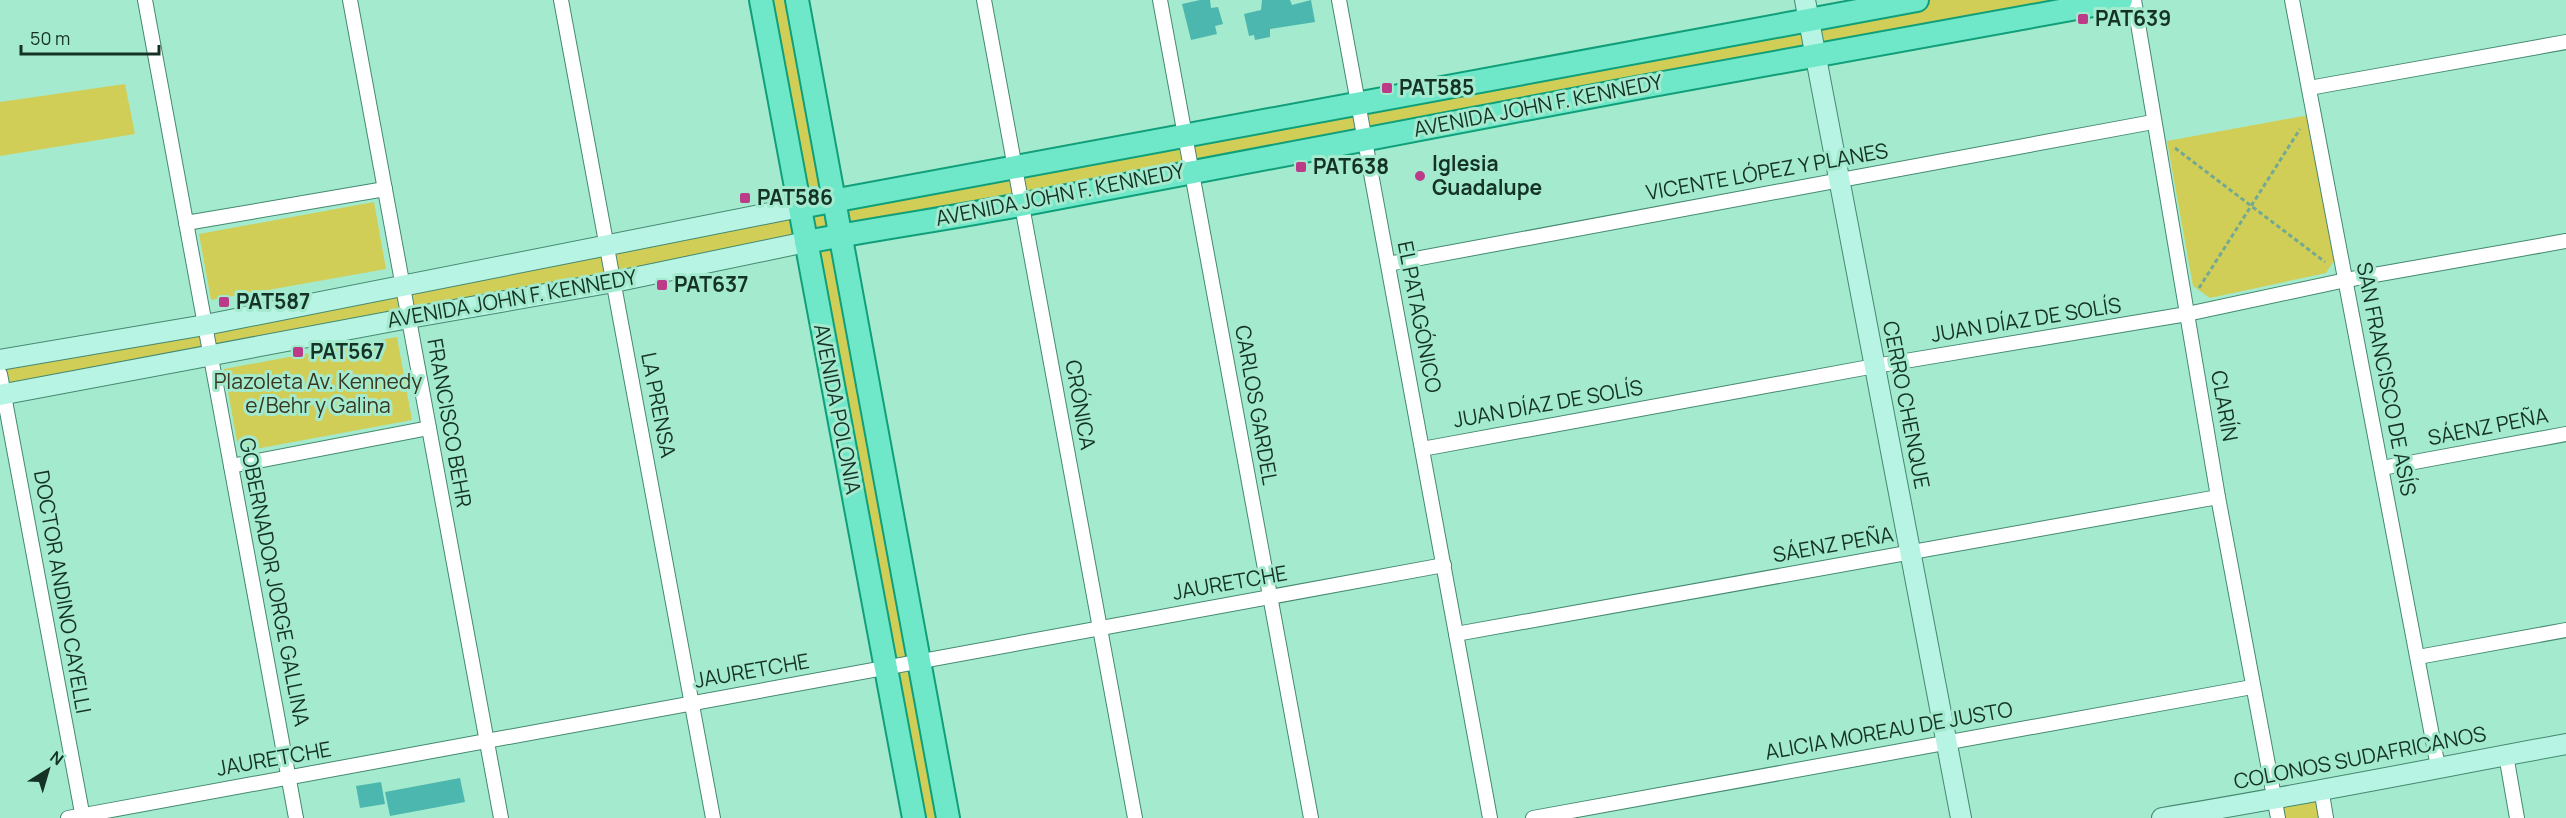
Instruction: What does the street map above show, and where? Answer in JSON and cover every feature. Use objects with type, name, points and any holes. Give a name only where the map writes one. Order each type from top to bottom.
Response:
[{"type":"main road","name":"AVENIDA POLONIA","points":[[761,0],[914,818]]},
{"type":"main road","name":"AVENIDA POLONIA","points":[[797,0],[948,818]]},
{"type":"main road","name":"AVENIDA JOHN F. KENNEDY","points":[[0,360],[205,325],[607,244],[1014,166],[1358,105],[1807,10],[1917,0]]},
{"type":"main road","name":"AVENIDA JOHN F. KENNEDY","points":[[2,395],[409,318],[614,282],[806,242],[1022,204],[1191,170],[1815,54],[2121,0]]},
{"type":"main road","name":"CERRO CHENQUE","points":[[1807,10],[1960,818]]},
{"type":"main road","name":"COLONOS SUDAFRICANOS","points":[[2163,818],[2276,809],[2321,788],[2566,744]]},
{"type":"street","name":"GOBERNADOR JORGE GALLINA","points":[[145,0],[296,818]]},
{"type":"street","name":"FRANCISCO BEHR","points":[[350,0],[501,818]]},
{"type":"street","name":"LA PRENSA","points":[[561,0],[713,818]]},
{"type":"street","name":"CRÓNICA","points":[[984,0],[1135,818]]},
{"type":"street","name":"CARLOS GARDEL","points":[[1160,0],[1311,818]]},
{"type":"street","name":"EL PATAGÓNICO","points":[[1339,0],[1490,818]]},
{"type":"street","name":"CLARÍN","points":[[2134,0],[2218,497],[2276,809]]},
{"type":"street","name":"SAN FRANCISCO DE ASÍS","points":[[2292,0],[2438,767]]},
{"type":"street","points":[[2309,88],[2566,42]]},
{"type":"street","name":"VICENTE LÓPEZ Y PLANES","points":[[1388,264],[2153,122]]},
{"type":"street","points":[[186,223],[385,189]]},
{"type":"street","name":"JUAN DÍAZ DE SOLÍS","points":[[1422,449],[1875,366],[2187,314],[2346,280],[2566,241]]},
{"type":"street","name":"DOCTOR ANDINO CAYELLI","points":[[0,374],[78,817]]},
{"type":"street","points":[[231,466],[429,428]]},
{"type":"street","name":"SÁENZ PEÑA","points":[[2382,468],[2566,434]]},
{"type":"street","name":"SÁENZ PEÑA","points":[[1456,634],[2218,497]]},
{"type":"street","name":"JAURETCHE","points":[[78,817],[1444,565]]},
{"type":"street","points":[[2418,657],[2566,630]]},
{"type":"street","name":"ALICIA MOREAU DE JUSTO","points":[[1533,818],[2252,687]]},
{"type":"street","points":[[2506,755],[2517,818]]},
{"type":"street","points":[[2321,788],[2326,818]]},
{"type":"path","points":[[2198,289],[2302,125]]},
{"type":"path","points":[[2167,141],[2330,266]]},
{"type":"green space","points":[[761,0],[797,0],[834,200],[1917,0],[2121,0],[841,235],[948,818],[914,818],[806,243],[0,395],[0,360],[799,207]]},
{"type":"green space","points":[[125,84],[135,134],[0,156],[0,102]]},
{"type":"green space","points":[[2309,115],[2334,261],[2326,273],[2210,298],[2193,286],[2167,141]]},
{"type":"green space","points":[[374,202],[386,269],[211,300],[199,234]]},
{"type":"green space","name":"Plazoleta Av. Kennedy e/Behr y Galina","points":[[397,337],[412,420],[239,452],[224,369]]},
{"type":"green space","points":[[2321,788],[2326,818],[2278,818],[2274,799]]},
{"type":"building","points":[[1210,0],[1211,8],[1218,7],[1223,24],[1215,26],[1217,34],[1191,40],[1182,4]]},
{"type":"building","points":[[1262,0],[1290,0],[1292,5],[1311,0],[1315,22],[1270,29],[1270,37],[1255,40],[1254,35],[1249,36],[1244,14],[1261,10]]},
{"type":"building","points":[[460,778],[465,802],[390,816],[385,792]]},
{"type":"building","points":[[381,782],[385,804],[360,808],[356,786]]},
{"type":"place","name":"PAT639","points":[[2083,19]]},
{"type":"place","name":"PAT585","points":[[1387,88]]},
{"type":"place","name":"PAT638","points":[[1301,167]]},
{"type":"place","name":"Iglesia Guadalupe","points":[[1420,176]]},
{"type":"place","name":"PAT586","points":[[745,198]]},
{"type":"place","name":"PAT637","points":[[662,285]]},
{"type":"place","name":"PAT587","points":[[224,302]]},
{"type":"place","name":"PAT567","points":[[298,352]]}]
